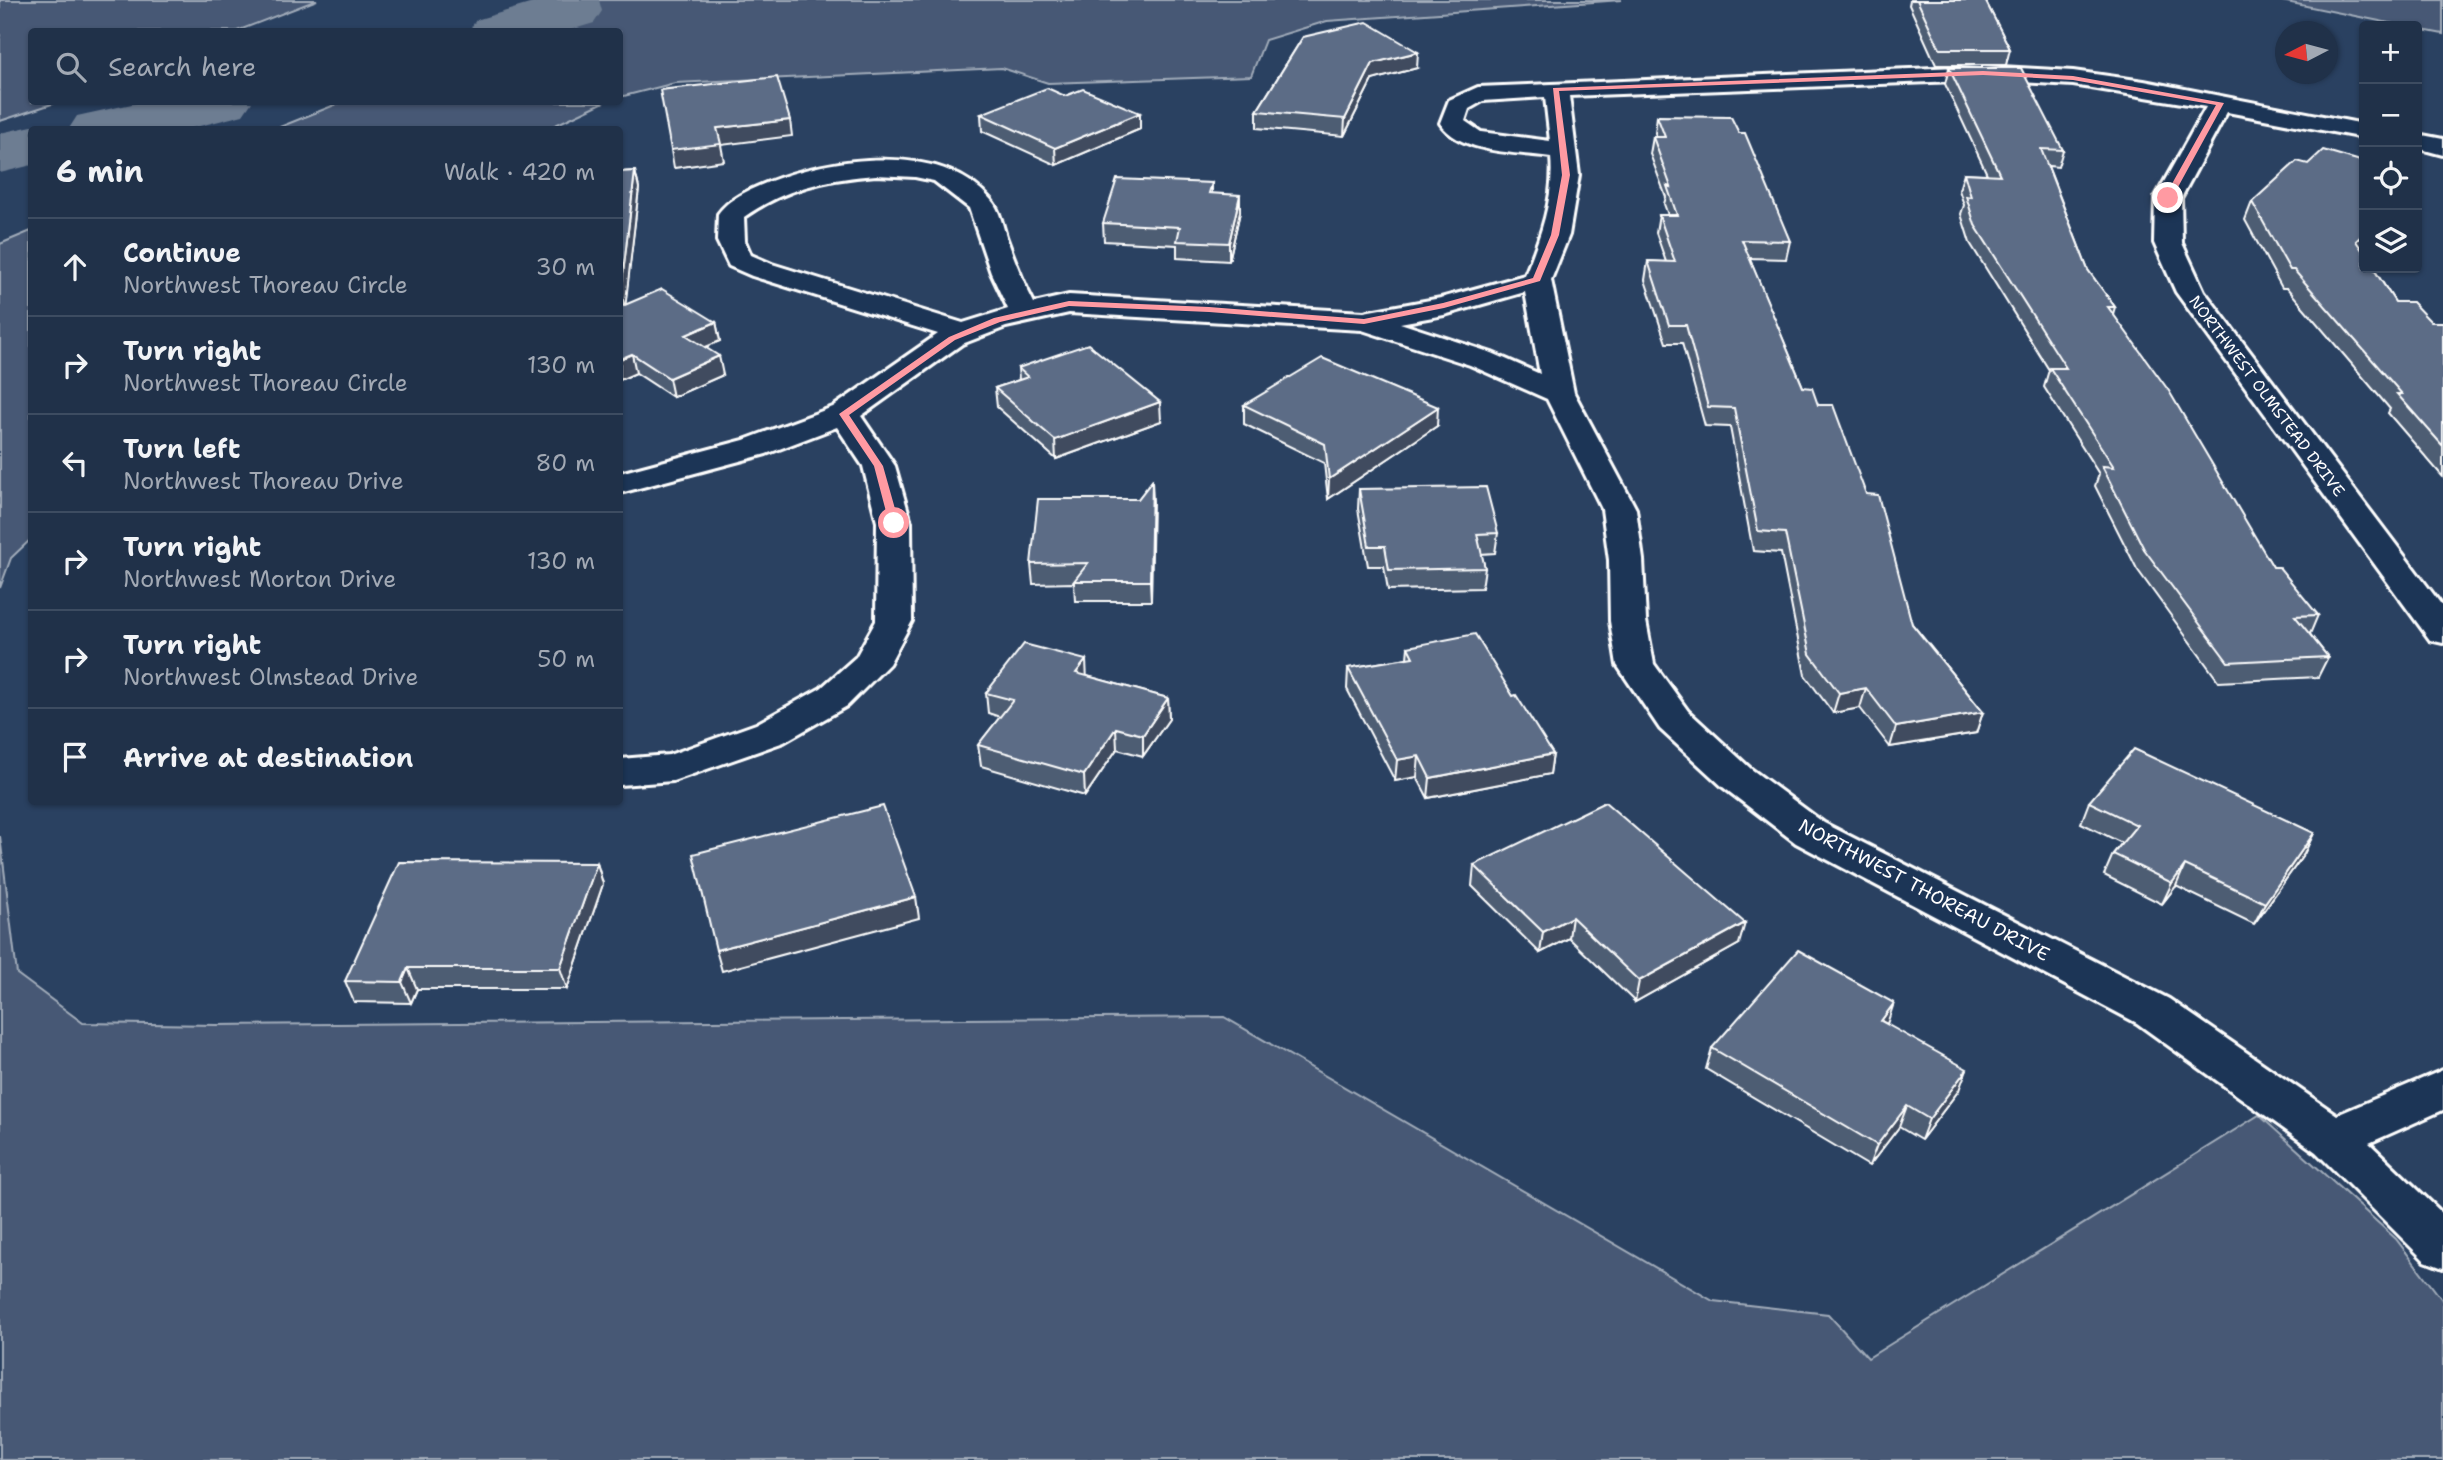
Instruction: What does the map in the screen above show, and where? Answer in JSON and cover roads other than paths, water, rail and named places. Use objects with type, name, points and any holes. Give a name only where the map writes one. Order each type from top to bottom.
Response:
[{"type":"street","points":[[1563,151],[1474,138],[1452,123],[1458,105],[1478,94],[1556,89],[1983,73],[2073,78],[2359,130]]},
{"type":"street","points":[[1364,321],[1444,306],[1537,280],[1555,235],[1566,175],[1556,89]]},
{"type":"street","name":"NORTHWEST OLMSTEAD DRIVE","points":[[2220,103],[2168,198],[2168,243],[2190,292],[2443,632]]},
{"type":"street","points":[[2422,142],[2443,147]]},
{"type":"street","points":[[964,333],[762,270],[739,260],[731,241],[731,214],[757,196],[798,179],[832,171],[876,167],[916,169],[943,176],[981,204],[1005,273],[1022,309],[1019,315]]},
{"type":"street","name":"NORTHWEST THOREAU DRIVE","points":[[1537,280],[1559,393],[1619,509],[1626,560],[1629,621],[1636,665],[1674,720],[1737,778],[1810,833],[2153,1011],[2333,1138],[2443,1246]]},
{"type":"street","points":[[623,482],[755,447],[844,414],[952,338],[997,320],[1069,303],[1364,321],[1417,336],[1481,359],[1559,393]]},
{"type":"street","points":[[623,772],[673,768],[770,733],[834,698],[871,664],[894,621],[894,523],[879,466],[844,414]]},
{"type":"street","points":[[2333,1138],[2443,1089]]},
{"type":"waterway","points":[[512,28],[574,11],[571,0]]},
{"type":"waterway","points":[[117,126],[208,105]]},
{"type":"waterway","points":[[0,153],[28,146]]}]
